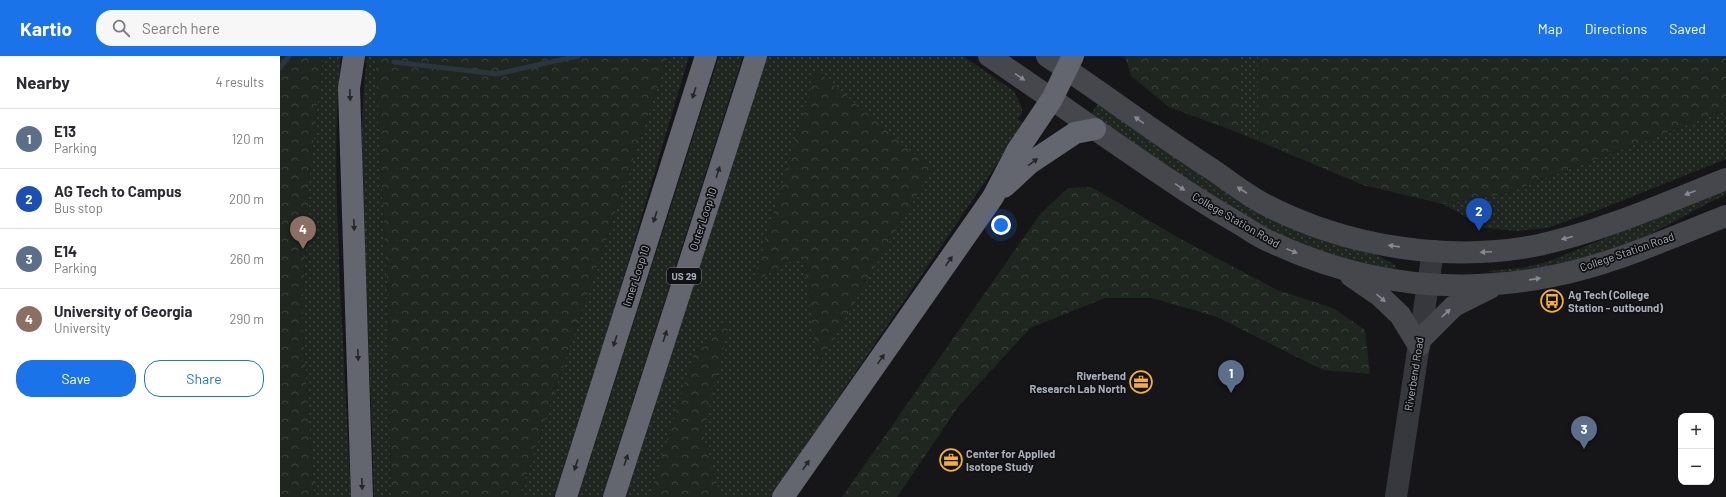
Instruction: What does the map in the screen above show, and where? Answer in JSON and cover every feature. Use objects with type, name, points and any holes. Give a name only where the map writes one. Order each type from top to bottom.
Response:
[{"type":"highway","points":[[354,56],[350,88],[362,497]]},
{"type":"highway","name":"Inner Loop 10","points":[[566,497],[706,56]]},
{"type":"highway","name":"Outer Loop 10","points":[[614,497],[756,56]]},
{"type":"highway","points":[[783,497],[993,197],[1017,151],[1052,99],[1070,63]]},
{"type":"highway","points":[[993,197],[1030,163],[1075,133],[1095,130]]},
{"type":"main road","name":"College Station Road","points":[[989,56],[1211,208],[1269,242],[1320,263],[1390,280],[1429,286],[1486,286],[1553,276],[1613,260],[1726,216]]},
{"type":"main road","points":[[1047,56],[1070,63],[1192,156],[1265,205],[1304,223],[1342,235],[1376,243],[1433,251],[1467,253],[1503,251],[1539,245],[1577,236],[1726,179]]},
{"type":"main road","points":[[1338,268],[1380,296],[1400,315],[1419,344],[1454,306],[1496,284]]},
{"type":"street","name":"Riverbend Road","points":[[1396,497],[1429,286],[1433,251]]},
{"type":"green space","points":[[280,56],[323,56],[310,170],[302,321],[314,497],[280,497]]},
{"type":"green space","points":[[323,56],[341,56],[336,142],[337,200],[351,497],[314,497],[302,321],[310,170]]},
{"type":"green space","points":[[367,56],[375,56],[388,300],[391,497],[374,497],[362,182],[363,106]]},
{"type":"green space","points":[[375,56],[668,56],[519,497],[391,497],[388,300]]},
{"type":"green space","points":[[668,56],[689,56],[612,317],[554,497],[519,497]]},
{"type":"green space","points":[[719,56],[743,56],[602,497],[578,497]]},
{"type":"green space","points":[[766,56],[963,56],[1014,91],[1022,108],[1022,113],[1018,119],[1023,122],[999,161],[771,497],[626,497]]},
{"type":"green space","points":[[1125,56],[1239,56],[1239,133],[1169,107],[1131,76]]},
{"type":"green space","points":[[1239,56],[1258,56],[1258,141],[1239,133]]},
{"type":"green space","points":[[1258,56],[1726,56],[1726,110],[1504,194],[1443,204],[1363,185],[1258,141]]},
{"type":"green space","points":[[816,70],[932,169],[818,365],[803,255],[753,282]]},
{"type":"green space","points":[[1098,104],[1359,250],[1377,255],[1395,265],[1396,269],[1392,270],[1332,255],[1275,233],[1232,210],[1091,114]]},
{"type":"green space","points":[[1726,110],[1726,159],[1596,211],[1547,228],[1517,231],[1486,228],[1443,204],[1504,194]]},
{"type":"green space","points":[[1091,187],[1181,239],[1277,290],[1333,308],[1365,330],[1370,374],[1323,370],[1217,317],[1152,298],[1105,298],[1030,328],[958,407],[897,497],[842,497],[1041,213],[1068,188]]},
{"type":"green space","points":[[1726,189],[1726,195],[1658,230],[1603,252],[1541,268],[1506,273],[1487,271],[1521,268],[1547,262]]},
{"type":"green space","points":[[729,323],[703,434],[721,497],[649,497],[696,348]]},
{"type":"waterway","points":[[280,68],[289,56]]},
{"type":"waterway","points":[[394,62],[497,74],[578,56]]},
{"type":"place","name":"AG Tech to Campus","points":[[1479,231]]},
{"type":"place","name":"University of Georgia","points":[[303,249]]},
{"type":"place","name":"Ag Tech (College Station - outbound)","points":[[1552,301]]},
{"type":"place","name":"Riverbend Research Lab North","points":[[1141,382]]},
{"type":"place","name":"E13","points":[[1231,393]]},
{"type":"place","name":"E14","points":[[1584,449]]},
{"type":"place","name":"Center for Applied Isotope Study","points":[[951,460]]}]
